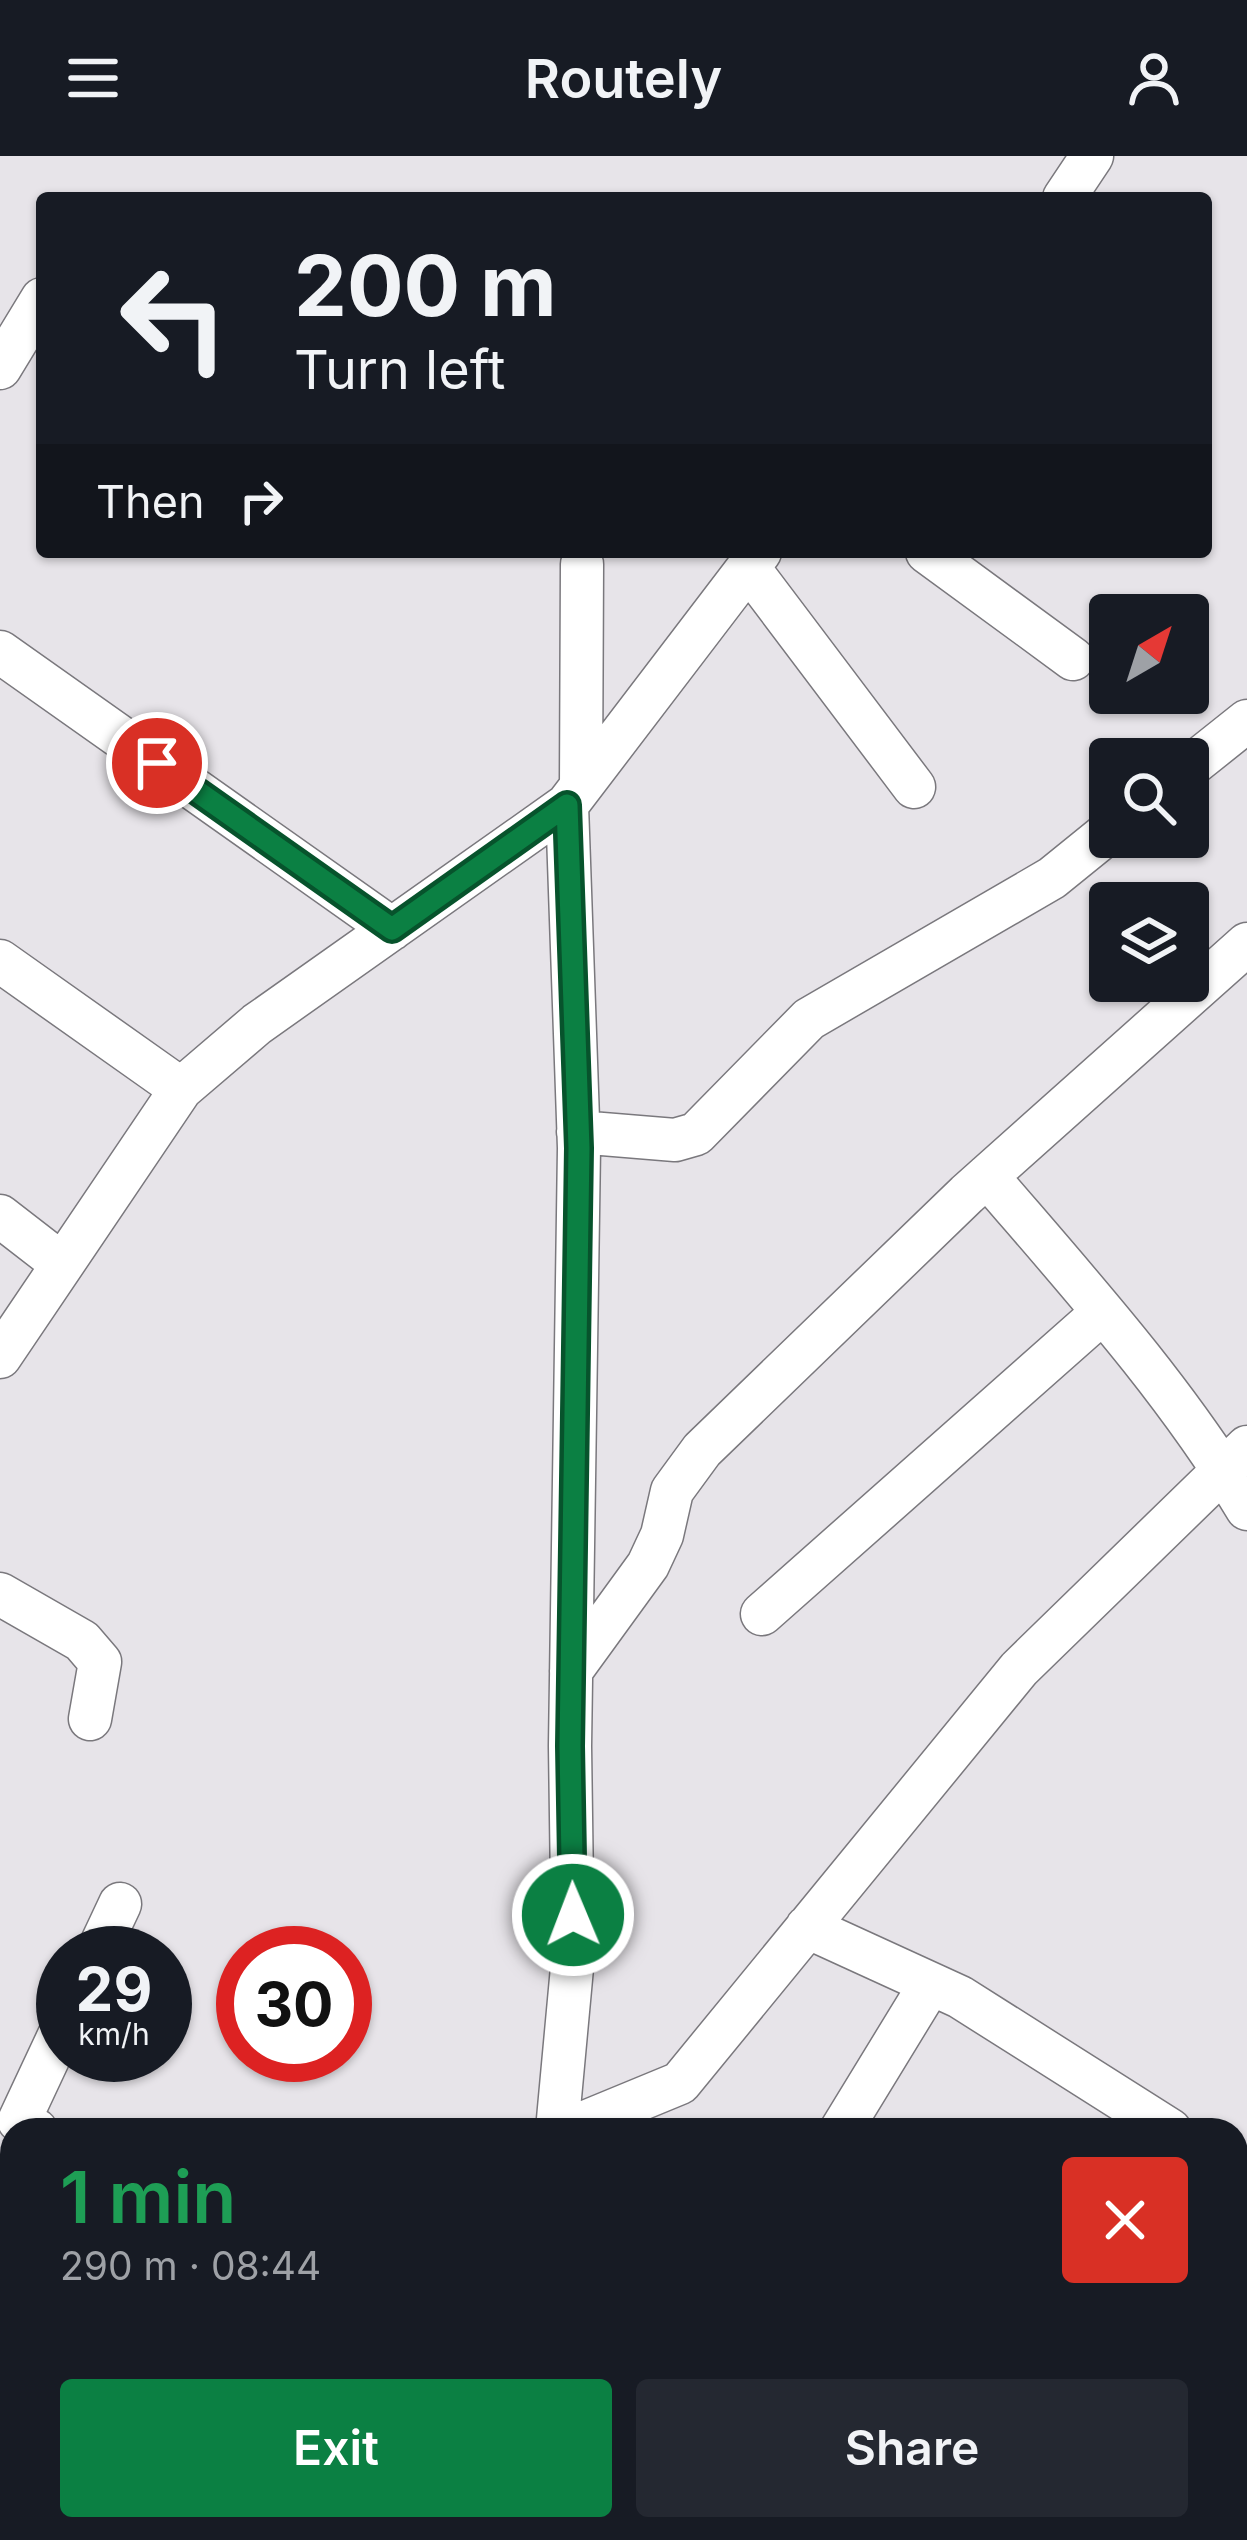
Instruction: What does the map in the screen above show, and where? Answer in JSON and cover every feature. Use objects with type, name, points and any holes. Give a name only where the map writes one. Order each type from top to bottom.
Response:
[{"type":"street","points":[[1068,192],[1092,156]]},
{"type":"street","points":[[0,368],[36,308]]},
{"type":"street","points":[[935,558],[1073,659]]},
{"type":"street","points":[[0,1357],[181,1089],[257,1024],[574,795],[754,560],[914,787]]},
{"type":"street","points":[[558,2118],[574,1957],[578,1132],[574,795],[582,564]]},
{"type":"street","points":[[0,652],[392,929]]},
{"type":"street","points":[[1209,751],[1247,721]]},
{"type":"street","points":[[578,1132],[675,1140],[696,1134],[809,1019],[1052,878],[1089,848]]},
{"type":"street","points":[[572,1671],[647,1565],[662,1534],[672,1491],[702,1450],[987,1176],[1247,944]]},
{"type":"street","points":[[0,962],[181,1089]]},
{"type":"street","points":[[987,1176],[1235,1458],[1247,1509]]},
{"type":"street","points":[[0,1216],[62,1264]]},
{"type":"street","points":[[761,1614],[1103,1312]]},
{"type":"street","points":[[596,2118],[680,2084],[1018,1669],[1235,1458]]},
{"type":"street","points":[[0,1594],[82,1641],[100,1662],[90,1719]]},
{"type":"street","points":[[110,1926],[120,1904]]},
{"type":"street","points":[[807,1927],[960,1997],[1151,2118]]},
{"type":"street","points":[[848,2118],[929,1986]]},
{"type":"street","points":[[20,2118],[37,2082]]},
{"type":"route","points":[[157,763],[392,929],[567,805],[579,1148],[570,1746],[573,1915]]}]
